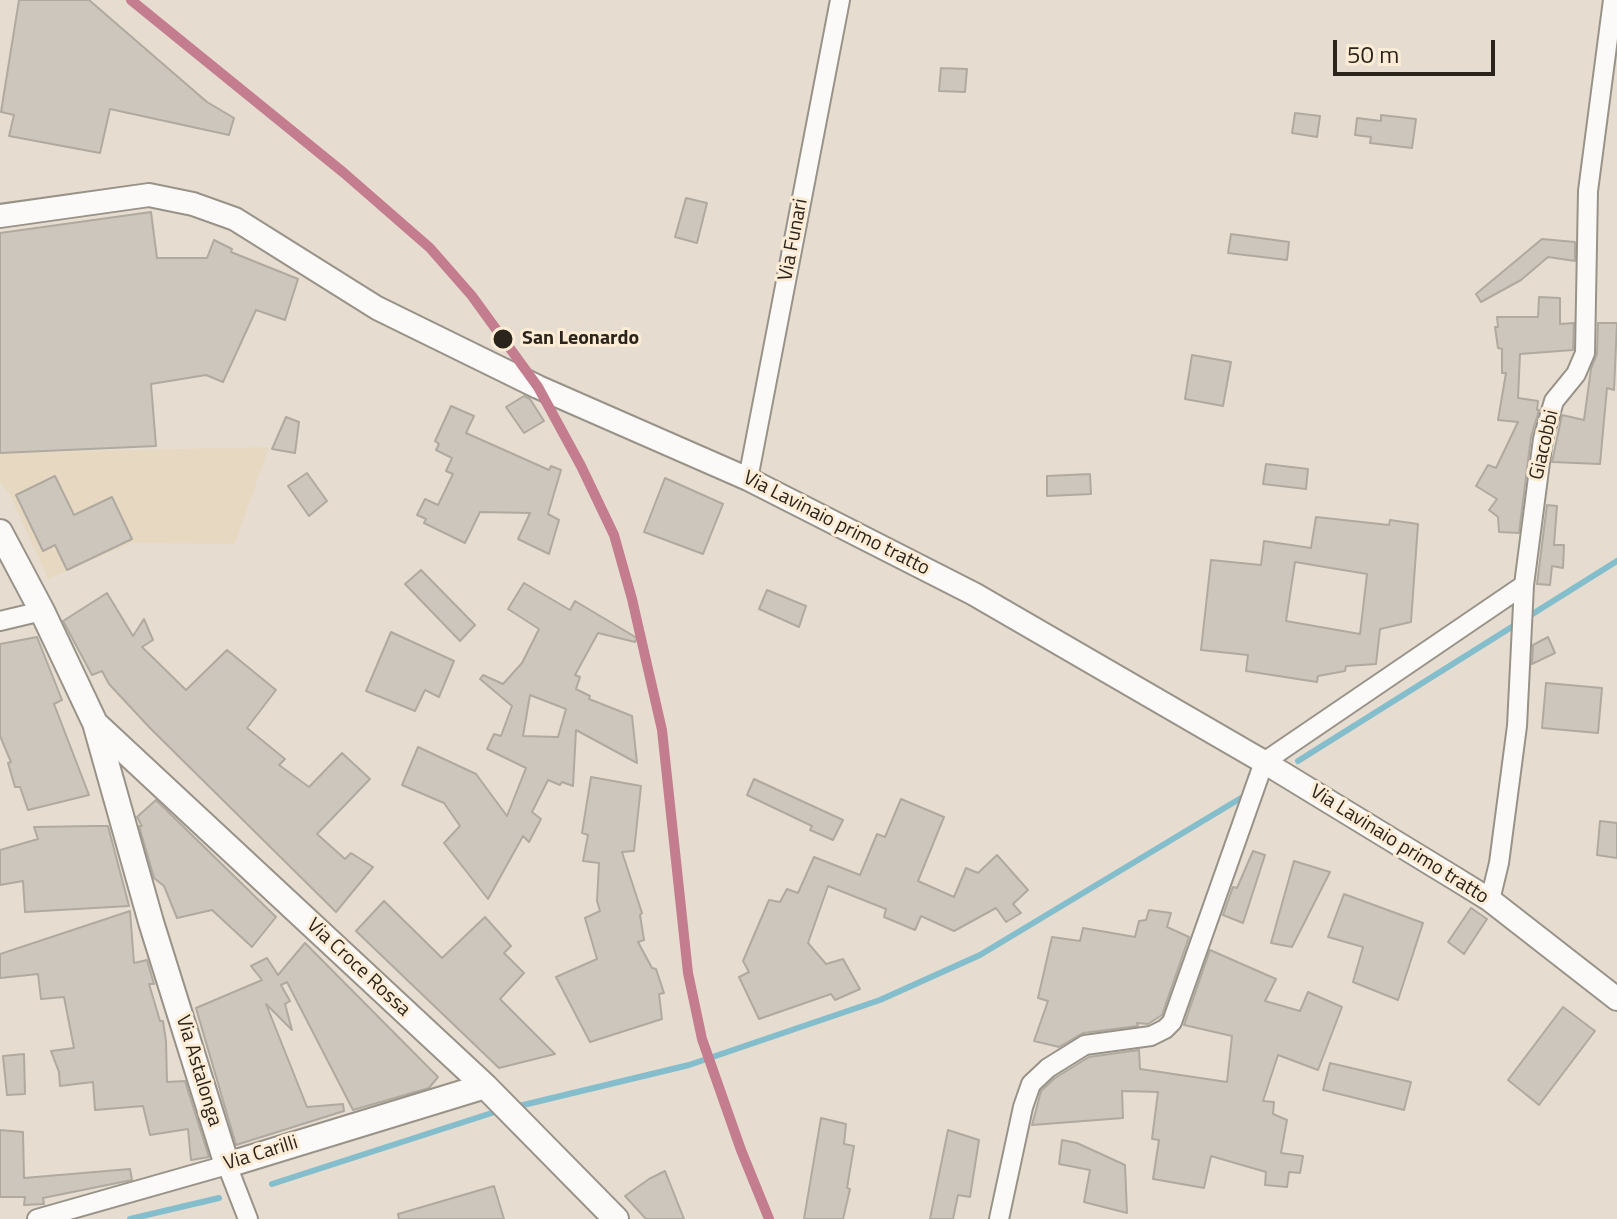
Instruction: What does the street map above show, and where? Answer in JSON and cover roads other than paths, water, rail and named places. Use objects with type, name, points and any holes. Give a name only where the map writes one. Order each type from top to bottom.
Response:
[{"type":"main road","points":[[0,532],[42,611],[95,723]]},
{"type":"main road","name":"Via Astalonga","points":[[95,723],[151,922],[227,1165]]},
{"type":"main road","name":"Via Croce Rossa","points":[[95,723],[489,1090],[616,1219]]},
{"type":"main road","name":"Via Carilli","points":[[227,1165],[489,1090]]},
{"type":"street","name":"Via Funari","points":[[748,479],[840,0]]},
{"type":"street","name":"Giacobbi","points":[[1490,900],[1499,863],[1517,726],[1524,585],[1543,439],[1554,401],[1576,374],[1585,353],[1588,191],[1613,0]]},
{"type":"street","name":"Via Lavinaio primo tratto","points":[[0,216],[149,195],[193,204],[235,219],[377,308],[538,387],[748,479],[974,594],[1264,762],[1490,900],[1617,999]]},
{"type":"street","points":[[999,1219],[1023,1107],[1031,1084],[1048,1068],[1085,1045],[1151,1036],[1172,1022],[1264,762],[1524,585]]},
{"type":"street","points":[[0,621],[42,611]]},
{"type":"street","name":"Via Carilli","points":[[37,1219],[227,1165]]},
{"type":"street","name":"Via Astalonga","points":[[227,1165],[248,1219]]},
{"type":"waterway","points":[[1298,761],[1617,561]]},
{"type":"waterway","points":[[515,1107],[689,1065],[880,1000],[980,955],[1241,798]]},
{"type":"waterway","points":[[272,1184],[501,1110]]},
{"type":"waterway","points":[[130,1219],[219,1198]]},
{"type":"place","name":"San Leonardo","points":[[503,339]]}]
